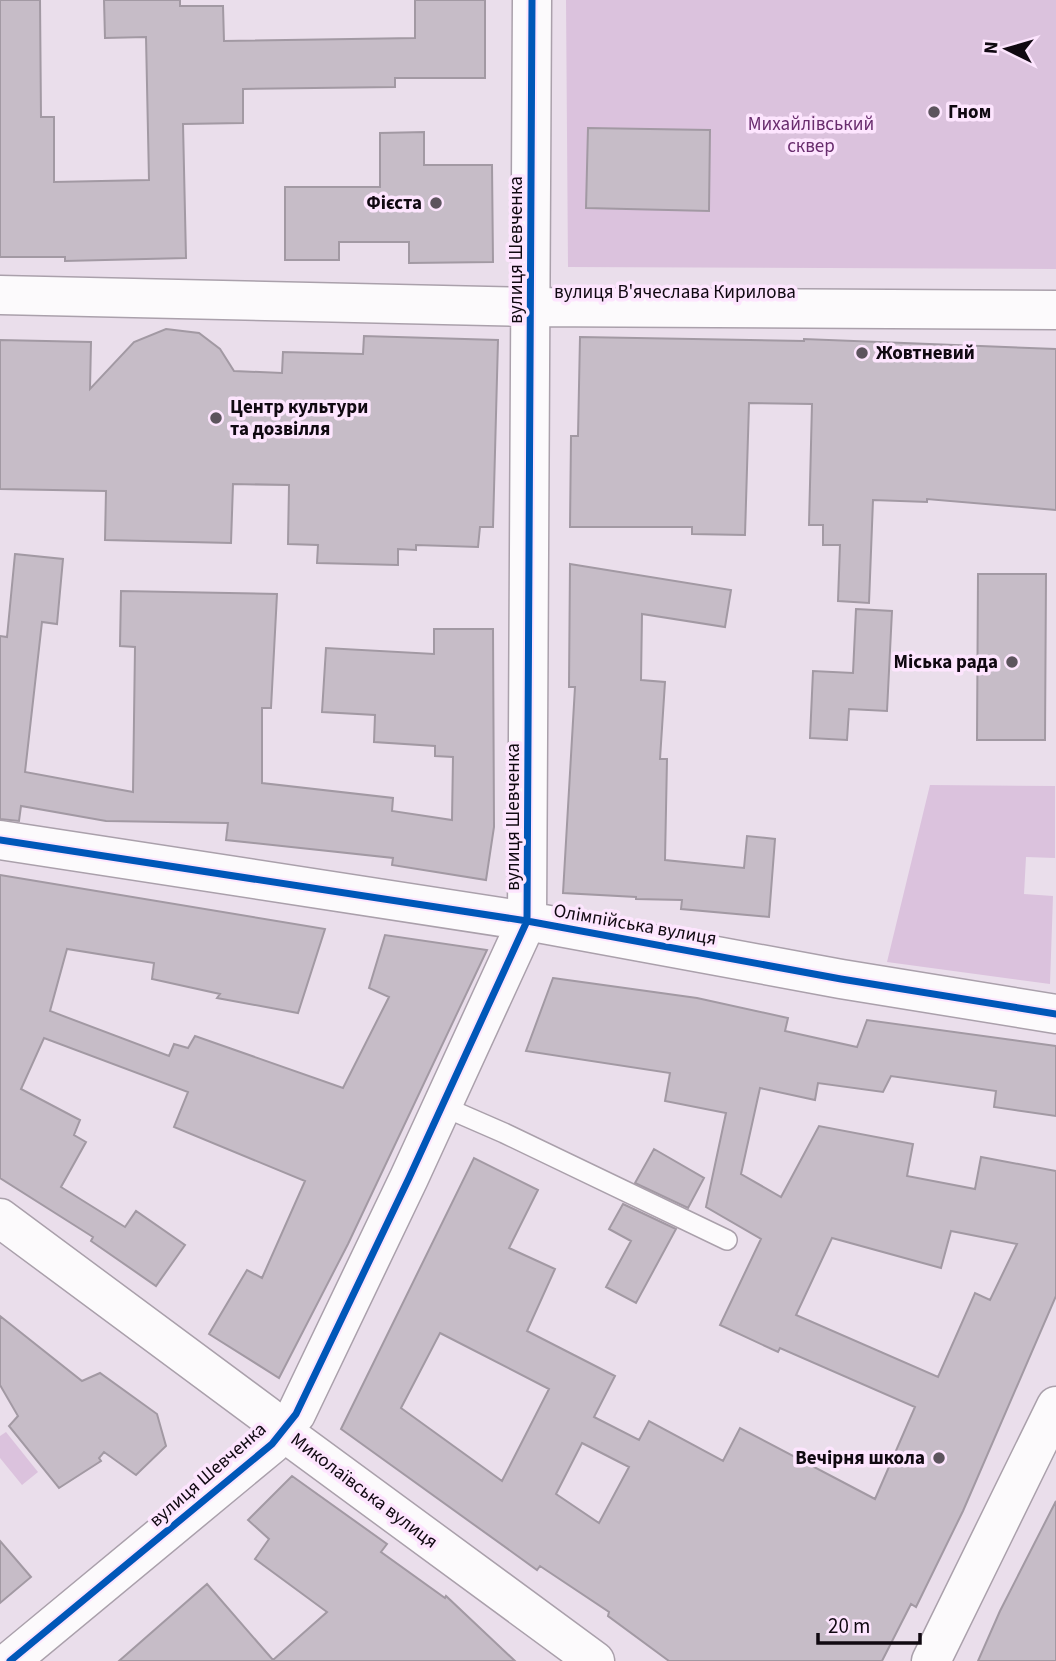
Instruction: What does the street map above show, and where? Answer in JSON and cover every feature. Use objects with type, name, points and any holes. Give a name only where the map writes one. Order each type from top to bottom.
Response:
[{"type":"street","name":"вулиця Шевченка","points":[[10,1661],[272,1444],[296,1414],[527,921],[532,335],[528,307],[532,280],[531,0]]},
{"type":"street","name":"вулиця В'ячеслава Кирилова","points":[[0,295],[528,307],[1056,310]]},
{"type":"street","name":"Олімпійська вулиця","points":[[0,840],[527,921],[841,979],[1056,1014]]},
{"type":"street","name":"Миколаївська вулиця","points":[[0,1218],[595,1661]]},
{"type":"street","points":[[931,1661],[1056,1406]]},
{"type":"lane","points":[[442,1106],[727,1240]]},
{"type":"green space","name":"Михайлівський сквер","points":[[566,0],[1056,0],[1056,269],[568,267]]},
{"type":"green space","points":[[930,785],[1055,786],[1055,858],[1026,857],[1024,894],[1053,896],[1050,984],[887,962]]},
{"type":"green space","points":[[6,1432],[38,1472],[22,1485],[0,1458],[0,1436]]},
{"type":"building","points":[[0,0],[40,0],[41,117],[54,117],[54,182],[149,180],[146,37],[105,38],[104,0],[180,0],[180,6],[223,6],[224,41],[415,38],[415,0],[485,0],[485,78],[395,78],[395,87],[243,89],[243,123],[183,124],[186,258],[65,261],[65,257],[0,257]]},
{"type":"building","points":[[588,128],[710,130],[709,211],[586,208]]},
{"type":"building","name":"Фієста","points":[[424,132],[424,165],[492,165],[493,262],[409,263],[409,242],[339,242],[339,260],[285,260],[285,187],[380,187],[380,133]]},
{"type":"building","points":[[166,329],[199,333],[220,349],[234,371],[282,373],[283,352],[363,354],[364,336],[498,340],[493,527],[480,527],[478,547],[416,545],[416,550],[398,549],[398,565],[317,563],[318,545],[288,544],[289,485],[233,484],[231,543],[105,540],[106,491],[0,489],[0,340],[91,342],[90,389],[134,342]]},
{"type":"building","points":[[580,337],[804,339],[1056,349],[1056,510],[927,499],[927,502],[873,500],[869,603],[838,601],[840,545],[823,545],[823,525],[809,525],[812,404],[749,403],[745,535],[692,534],[692,527],[570,527],[571,436],[578,436]]},
{"type":"building","points":[[15,554],[63,559],[57,624],[42,622],[25,772],[133,792],[135,647],[120,646],[121,591],[277,594],[271,708],[262,708],[262,783],[393,798],[392,811],[452,820],[453,757],[435,756],[435,746],[374,742],[375,715],[322,712],[326,648],[434,654],[434,629],[493,629],[494,827],[486,880],[392,865],[393,858],[226,840],[228,823],[106,821],[21,806],[19,821],[0,819],[0,636],[7,637]]},
{"type":"building","points":[[570,564],[731,590],[725,627],[642,614],[641,680],[665,682],[660,759],[667,759],[665,860],[744,868],[747,836],[775,839],[769,917],[681,909],[682,900],[563,893],[575,687],[569,687]]},
{"type":"building","name":"Міська рада","points":[[978,574],[1046,574],[1045,740],[977,740]]},
{"type":"building","points":[[856,609],[892,611],[887,711],[849,709],[847,740],[810,738],[813,671],[853,673]]},
{"type":"building","points":[[0,875],[325,929],[298,1013],[217,998],[220,994],[152,979],[154,963],[67,949],[50,1011],[169,1056],[174,1044],[188,1048],[195,1036],[343,1088],[389,997],[369,988],[385,935],[487,950],[348,1244],[279,1378],[209,1334],[247,1270],[262,1278],[305,1181],[174,1127],[188,1092],[44,1038],[21,1089],[80,1120],[74,1135],[86,1142],[61,1187],[125,1227],[136,1211],[185,1245],[156,1286],[91,1241],[93,1237],[0,1178]]},
{"type":"building","points":[[553,978],[697,998],[788,1018],[785,1031],[857,1047],[867,1020],[1056,1046],[1056,1116],[994,1107],[996,1091],[891,1076],[883,1092],[818,1083],[815,1100],[760,1088],[741,1174],[781,1197],[819,1126],[913,1144],[907,1176],[975,1189],[981,1157],[1056,1171],[1056,1296],[963,1511],[916,1607],[911,1604],[882,1661],[669,1661],[608,1616],[609,1612],[540,1566],[537,1570],[341,1429],[474,1158],[538,1190],[509,1248],[555,1269],[527,1331],[615,1376],[594,1417],[639,1440],[649,1421],[723,1461],[740,1428],[875,1499],[915,1407],[780,1348],[778,1352],[720,1325],[761,1239],[706,1207],[726,1113],[665,1101],[670,1073],[526,1051]],"holes":[[[951,1231],[1017,1244],[990,1300],[975,1293],[938,1377],[796,1315],[832,1238],[941,1268]],[[440,1333],[549,1389],[502,1481],[401,1408]],[[582,1443],[629,1467],[599,1523],[556,1494]]]},
{"type":"building","points":[[654,1149],[704,1178],[688,1208],[635,1183]]},
{"type":"building","points":[[623,1204],[676,1229],[636,1303],[606,1287],[631,1241],[609,1229]]},
{"type":"building","points":[[0,1316],[82,1381],[100,1373],[157,1414],[166,1446],[136,1475],[104,1452],[99,1458],[101,1461],[59,1488],[9,1426],[18,1416],[0,1385]]},
{"type":"building","points":[[292,1476],[387,1544],[381,1552],[445,1598],[446,1596],[515,1661],[119,1661],[207,1584],[273,1660],[327,1612],[255,1559],[269,1539],[248,1520]]},
{"type":"building","points":[[1056,1501],[1056,1661],[978,1661],[1000,1611]]},
{"type":"building","points":[[0,1541],[31,1577],[0,1603]]},
{"type":"cycle path","points":[[10,1661],[272,1444],[296,1414],[409,1178],[527,921],[532,0]]},
{"type":"cycle path","points":[[0,840],[527,921],[841,979],[1056,1014]]},
{"type":"place","name":"Гном","points":[[934,112]]},
{"type":"place","name":"Фієста","points":[[436,203]]},
{"type":"place","name":"Жовтневий","points":[[862,353]]},
{"type":"place","name":"Центр культури та дозвілля","points":[[216,418]]},
{"type":"place","name":"Міська рада","points":[[1012,662]]},
{"type":"place","name":"Вечірня школа","points":[[939,1458]]}]
